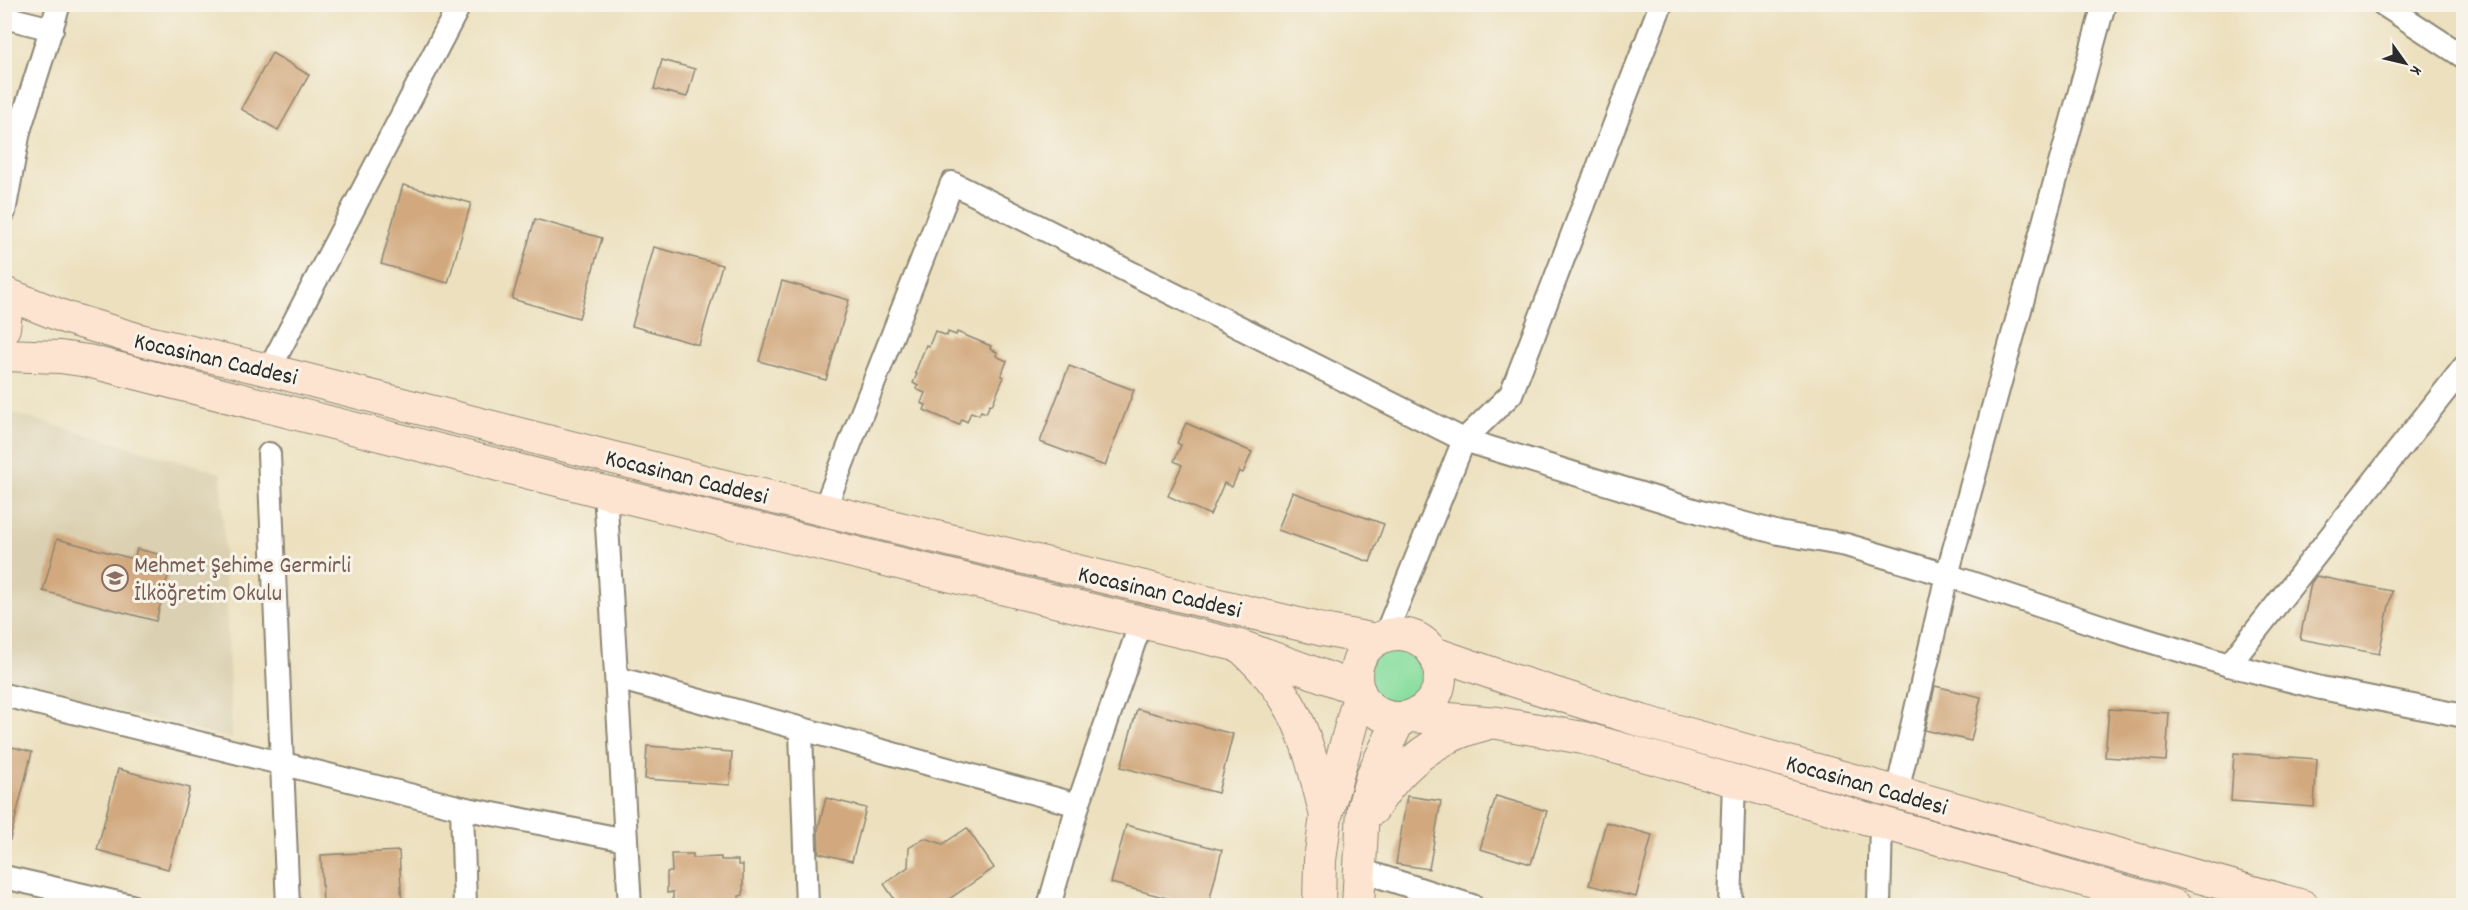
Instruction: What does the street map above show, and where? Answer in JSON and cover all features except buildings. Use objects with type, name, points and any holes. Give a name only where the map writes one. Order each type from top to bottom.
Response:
[{"type":"main road","name":"Kocasinan Caddesi","points":[[4,293],[101,330],[824,510],[1323,630],[1380,638]]},
{"type":"main road","points":[[4,301],[6,312],[4,328]]},
{"type":"main road","name":"Kocasinan Caddesi","points":[[4,355],[60,357],[88,362],[605,492],[1240,646],[1359,691]]},
{"type":"main road","points":[[1319,906],[1320,860],[1326,816],[1359,691],[1357,667],[1367,647],[1380,638],[1407,634],[1418,638],[1434,653],[1440,674],[1436,695],[1421,711],[1406,717],[1379,713],[1370,707],[1359,691]]},
{"type":"main road","points":[[1240,646],[1270,676],[1302,726],[1309,745],[1326,816]]},
{"type":"main road","name":"Kocasinan Caddesi","points":[[1434,653],[1591,706],[2302,906]]},
{"type":"main road","name":"Kocasinan Caddesi","points":[[1406,717],[1498,723],[1583,738],[2175,906]]},
{"type":"main road","points":[[1358,906],[1363,809],[1370,784],[1406,717]]},
{"type":"main road","points":[[1361,834],[1382,794],[1395,777],[1420,754],[1449,737],[1498,723]]},
{"type":"street","points":[[4,212],[19,131],[59,4]]},
{"type":"street","points":[[269,370],[460,4]]},
{"type":"street","points":[[1380,638],[1464,440],[1511,394],[1661,4]]},
{"type":"street","points":[[1897,792],[1947,575],[2104,4]]},
{"type":"street","points":[[2383,4],[2463,57]]},
{"type":"street","points":[[4,17],[52,29]]},
{"type":"street","points":[[4,160],[19,131]]},
{"type":"street","points":[[824,510],[952,183],[1464,440],[1700,512],[1779,533],[1846,545],[2229,665],[2332,690],[2463,716]]},
{"type":"street","points":[[2229,665],[2463,367]]},
{"type":"street","points":[[269,454],[288,906]]},
{"type":"street","points":[[605,492],[630,906]]},
{"type":"street","points":[[1049,906],[1078,806],[1140,622]]},
{"type":"street","points":[[617,678],[1078,806]]},
{"type":"street","points":[[4,695],[462,808],[626,840]]},
{"type":"street","points":[[801,730],[807,906]]},
{"type":"street","points":[[1730,906],[1734,780]]},
{"type":"street","points":[[462,808],[465,906]]},
{"type":"street","points":[[1878,906],[1881,822]]},
{"type":"street","points":[[1360,870],[1472,906]]},
{"type":"street","points":[[4,877],[131,906]]},
{"type":"shaded area","name":"Mehmet Şehime Germirli İlköğretim Okulu","points":[[9,412],[221,473],[232,739],[5,683],[4,426]]},
{"type":"green space","points":[[1398,645],[1415,650],[1420,654],[1424,659],[1429,676],[1424,693],[1420,698],[1415,702],[1398,707],[1381,702],[1376,698],[1372,693],[1367,676],[1372,659],[1376,654],[1381,650]]},
{"type":"place","name":"Mehmet Şehime Germirli İlköğretim Okulu","points":[[115,578]]}]
